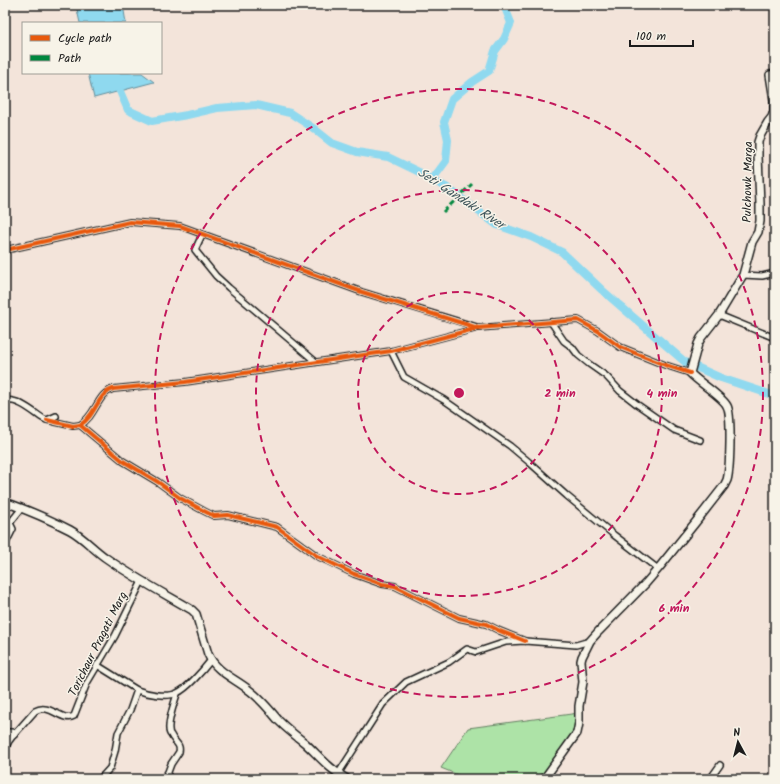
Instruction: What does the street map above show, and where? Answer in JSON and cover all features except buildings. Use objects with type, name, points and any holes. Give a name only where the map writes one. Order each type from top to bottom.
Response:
[{"type":"main road","name":"Pulchowk Marga","points":[[690,373],[700,338],[719,315],[743,275],[752,242],[758,232],[760,221],[760,204],[758,142],[763,130],[774,115],[774,100],[770,75],[775,74]]},
{"type":"main road","points":[[544,779],[579,728],[579,706],[584,682],[582,657],[590,642],[658,569],[724,486],[727,478],[730,443],[728,406],[690,373]]},
{"type":"main road","points":[[5,502],[71,530],[106,558],[192,610],[194,612],[205,647],[211,660],[219,670],[260,699],[287,728],[338,777],[347,779]]},
{"type":"street","points":[[5,250],[130,222],[180,226],[362,292],[478,328]]},
{"type":"street","points":[[202,235],[194,250],[216,276],[316,362]]},
{"type":"street","points":[[743,275],[762,276],[775,273]]},
{"type":"street","points":[[719,315],[775,338]]},
{"type":"street","points":[[5,401],[10,400],[17,402],[44,419],[73,426],[80,425],[85,422],[90,417],[104,394],[113,388],[185,382],[391,351],[478,328],[578,320],[598,331],[620,347],[665,365],[690,373]]},
{"type":"street","points":[[551,322],[564,341],[570,345],[588,364],[606,376],[620,391],[674,430],[700,440]]},
{"type":"street","points":[[391,351],[404,377],[444,400],[510,446],[567,496],[658,569]]},
{"type":"street","points":[[47,420],[56,416]]},
{"type":"street","points":[[80,425],[122,461],[158,482],[180,498],[214,516],[228,515],[277,527],[317,556],[354,574],[382,584],[394,586],[459,618],[486,624],[525,641]]},
{"type":"street","points":[[5,545],[12,529],[7,522],[22,508]]},
{"type":"street","name":"Torichaur Pragati Marg","points":[[14,735],[39,709],[48,709],[67,718],[74,716],[87,683],[115,636],[142,580]]},
{"type":"street","points":[[338,777],[383,704],[406,682],[449,662],[467,649],[476,652],[506,642],[525,641],[576,645],[590,642]]},
{"type":"street","points":[[163,779],[180,750],[180,747],[171,736],[169,727],[170,715],[177,694],[195,678],[211,660]]},
{"type":"street","points":[[97,665],[137,690],[148,694],[177,694]]},
{"type":"street","points":[[100,779],[110,768],[116,750],[118,733],[130,710],[137,690]]},
{"type":"street","points":[[5,732],[13,732],[14,735],[5,749]]},
{"type":"street","points":[[710,779],[720,765]]},
{"type":"green space","points":[[579,713],[579,723],[544,779],[468,779],[441,768],[468,728]]},
{"type":"water","points":[[76,5],[123,5],[126,22],[80,22]]},
{"type":"water","points":[[88,74],[143,74],[154,82],[94,98]]},
{"type":"waterway","points":[[432,180],[446,161],[448,140],[444,122],[452,99],[472,82],[489,71],[495,51],[504,39],[511,23],[504,5]]},
{"type":"waterway","name":"Seti Gandaki River","points":[[114,74],[128,110],[152,121],[217,108],[256,105],[290,113],[332,143],[357,152],[388,157],[419,172],[446,187],[497,225],[531,237],[562,252],[602,290],[685,362],[721,378],[775,396]]},
{"type":"marked path","points":[[443,212],[472,184]]},
{"type":"cycle path","points":[[5,250],[130,222],[180,226],[362,292],[478,328]]},
{"type":"cycle path","points":[[80,425],[90,416],[103,395],[113,389],[185,382],[391,351],[478,328],[578,320],[598,331],[620,347],[665,365],[690,373]]},
{"type":"cycle path","points":[[47,420],[73,426],[80,425],[123,461],[158,482],[180,498],[214,516],[228,515],[277,527],[317,556],[354,574],[382,584],[395,586],[459,618],[486,624],[525,641]]}]
